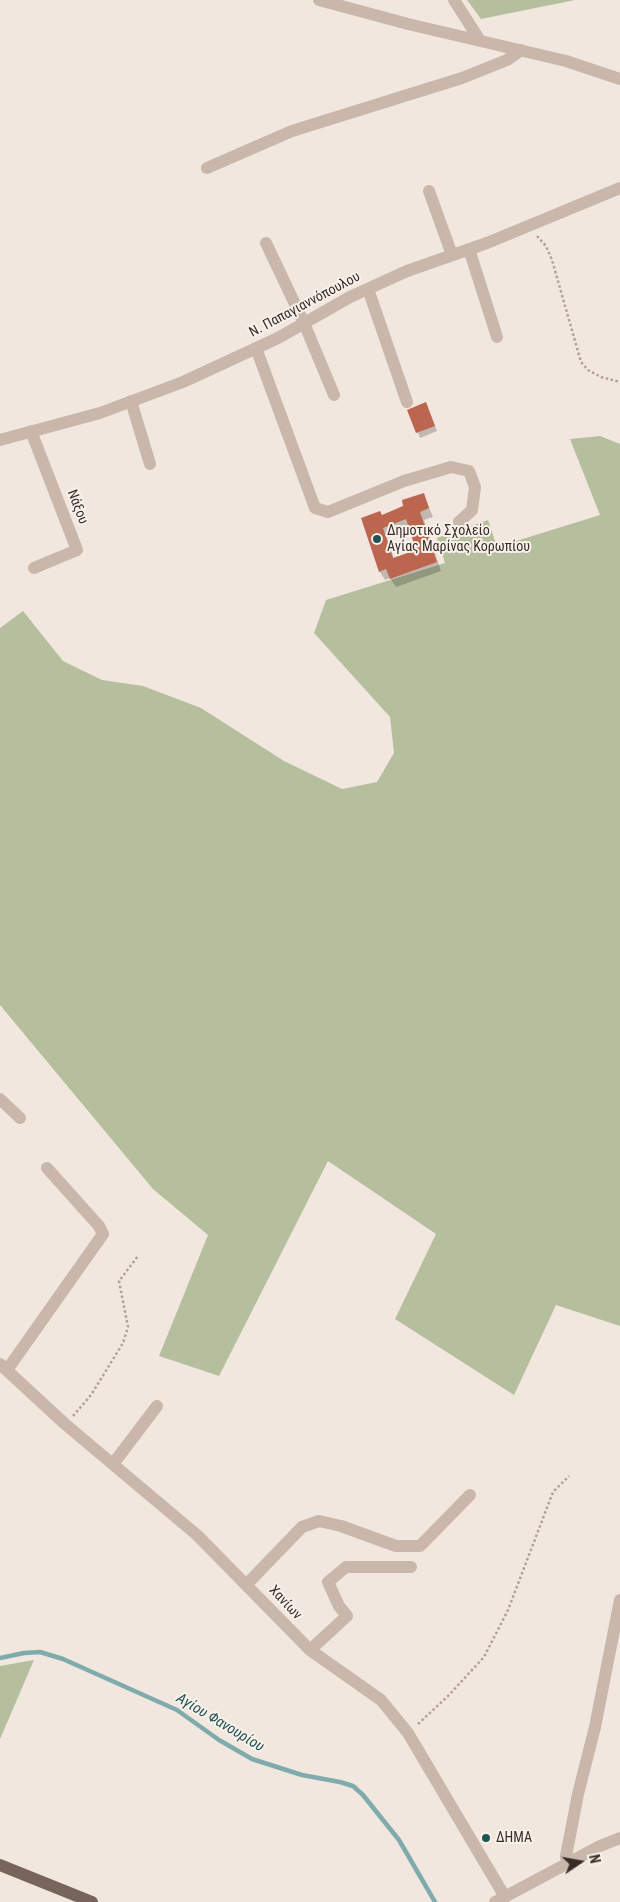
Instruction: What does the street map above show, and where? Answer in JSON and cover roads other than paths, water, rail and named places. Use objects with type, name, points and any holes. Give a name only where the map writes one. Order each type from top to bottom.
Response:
[{"type":"main road","points":[[0,1864],[92,1902]]},
{"type":"street","points":[[319,0],[408,24],[521,50],[620,79]]},
{"type":"street","points":[[454,0],[479,39]]},
{"type":"street","points":[[207,168],[292,131],[462,78],[506,60],[521,50]]},
{"type":"street","name":"Ν. Παπαγιαννόπουλου","points":[[0,440],[100,412],[183,382],[256,348],[368,289],[620,188]]},
{"type":"street","points":[[429,191],[452,256]]},
{"type":"street","points":[[266,243],[304,323],[334,395]]},
{"type":"street","points":[[469,250],[497,337]]},
{"type":"street","points":[[368,289],[407,402]]},
{"type":"street","points":[[256,348],[315,508],[328,512],[404,482],[451,468],[468,471],[475,487],[472,510],[459,522]]},
{"type":"street","points":[[131,401],[150,464]]},
{"type":"street","name":"Νάξου","points":[[31,431],[77,550],[34,568]]},
{"type":"street","points":[[0,1099],[20,1118]]},
{"type":"street","points":[[4,1367],[103,1234],[99,1226],[47,1168]]},
{"type":"street","name":"Χανίων","points":[[4,1367],[65,1424],[197,1535],[310,1650],[381,1700],[408,1733],[500,1899]]},
{"type":"street","points":[[113,1464],[157,1406]]},
{"type":"street","points":[[247,1584],[302,1526],[319,1521],[341,1526],[396,1546],[420,1546],[470,1495]]},
{"type":"street","points":[[310,1650],[347,1616],[339,1606],[328,1582],[346,1567],[411,1567]]},
{"type":"street","points":[[567,1864],[566,1856],[578,1794],[595,1727],[620,1600]]},
{"type":"street","points":[[500,1899],[600,1846],[620,1838]]},
{"type":"waterway","name":"Αγίου Φανουρίου","points":[[0,1658],[40,1652],[63,1659],[177,1710],[219,1740],[252,1759],[302,1775],[353,1786],[363,1795],[399,1840],[435,1902]]},
{"type":"place","name":"Δημοτικό Σχολείο Αγίας Μαρίνας Κορωπίου","points":[[377,539]]},
{"type":"place","name":"ΔΗΜΑ","points":[[486,1838]]}]
